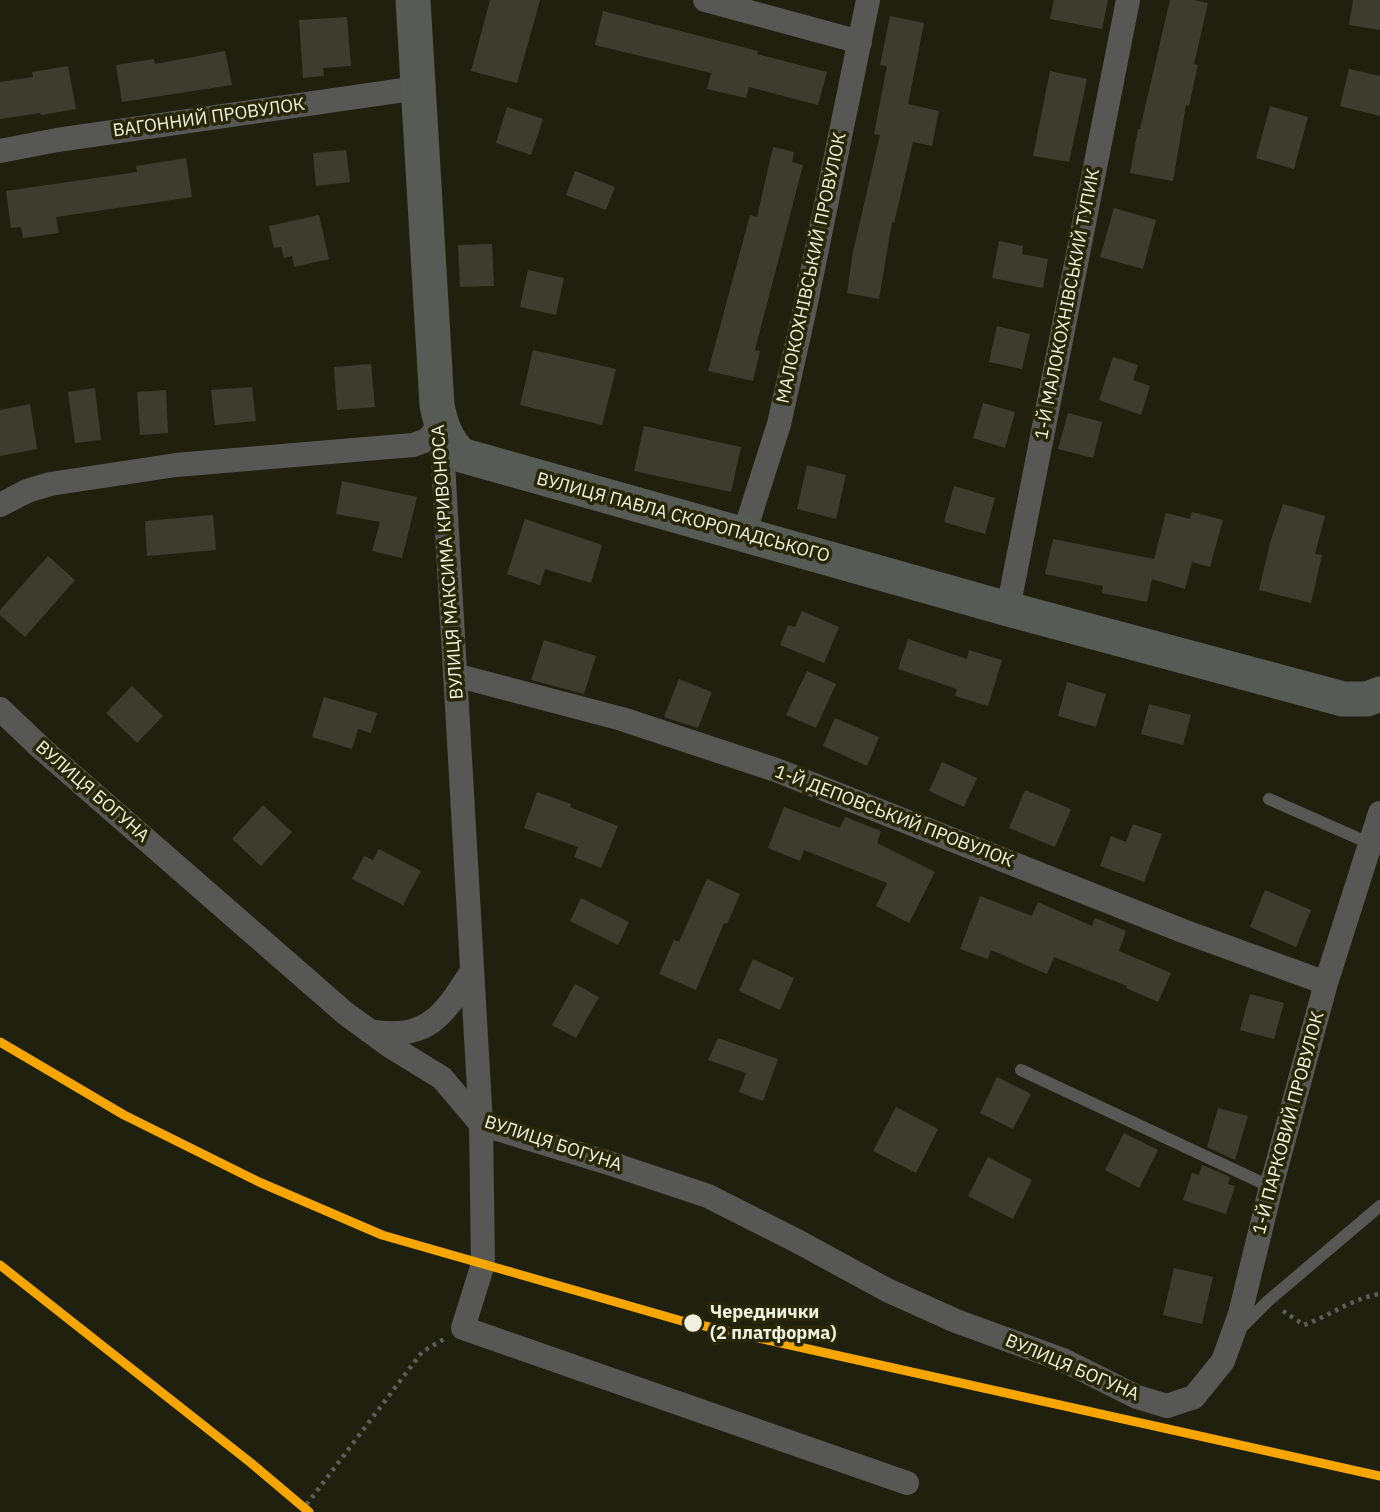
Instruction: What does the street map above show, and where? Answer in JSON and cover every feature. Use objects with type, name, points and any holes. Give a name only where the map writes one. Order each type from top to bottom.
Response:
[{"type":"street","name":"ВУЛИЦЯ МАКСИМА КРИВОНОСА","points":[[413,0],[432,333],[441,425],[481,1124],[483,1265],[463,1328]]},
{"type":"street","points":[[415,47],[432,0]]},
{"type":"street","points":[[705,0],[860,42]]},
{"type":"street","name":"МАЛОКОХНІВСЬКИЙ ПРОВУЛОК","points":[[744,534],[779,424],[869,0]]},
{"type":"street","name":"1-Й МАЛОКОХНІВСЬКИЙ ТУПИК","points":[[1009,609],[1128,0]]},
{"type":"street","name":"ВАГОННИЙ ПРОВУЛОК","points":[[0,151],[57,140],[418,88]]},
{"type":"street","points":[[0,505],[27,491],[50,484],[176,465],[413,445],[427,440],[441,425]]},
{"type":"street","name":"ВУЛИЦЯ ПАВЛА СКОРОПАДСЬКОГО","points":[[441,425],[449,443],[461,455],[1009,609],[1343,699],[1367,699],[1380,694]]},
{"type":"street","name":"1-Й ДЕПОВСЬКИЙ ПРОВУЛОК","points":[[455,675],[622,719],[776,770],[1183,931],[1326,983]]},
{"type":"street","name":"ВУЛИЦЯ БОГУНА","points":[[0,709],[326,996],[369,1031],[442,1078],[481,1124],[708,1196],[887,1290],[956,1321],[1063,1360],[1137,1397],[1167,1406]]},
{"type":"street","name":"1-Й ПАРКОВИЙ ПРОВУЛОК","points":[[1167,1406],[1194,1397],[1223,1361],[1232,1338],[1326,983],[1376,842]]},
{"type":"street","points":[[429,1070],[421,1055],[425,1028],[453,1000],[472,971]]},
{"type":"street","points":[[369,1031],[398,1034],[425,1028]]},
{"type":"street","points":[[463,1328],[907,1483]]},
{"type":"lane","points":[[1269,799],[1376,842]]},
{"type":"lane","points":[[1021,1070],[1271,1187]]},
{"type":"lane","points":[[1232,1338],[1268,1301],[1380,1206]]},
{"type":"path","points":[[1304,1325],[1366,1296],[1380,1294]]},
{"type":"path","points":[[303,1512],[422,1352],[463,1328]]},
{"type":"building","points":[[490,0],[540,0],[517,83],[471,71]]},
{"type":"building","points":[[1054,0],[1108,0],[1102,29],[1050,19]]},
{"type":"building","points":[[1170,0],[1208,3],[1194,64],[1198,65],[1189,106],[1186,105],[1173,181],[1130,173],[1138,129]]},
{"type":"building","points":[[1353,0],[1380,0],[1380,30],[1349,25]]},
{"type":"building","points":[[603,11],[758,51],[757,54],[827,72],[818,105],[749,87],[746,98],[707,89],[711,73],[595,45]]},
{"type":"building","points":[[890,16],[924,23],[908,104],[939,111],[932,146],[913,142],[894,223],[892,222],[879,299],[847,293],[853,252],[880,135],[874,134],[887,66],[880,65]]},
{"type":"building","points":[[347,17],[351,66],[323,68],[324,76],[303,78],[299,20]]},
{"type":"building","points":[[225,51],[232,85],[122,102],[116,65],[154,59],[155,64]]},
{"type":"building","points":[[68,66],[76,109],[0,119],[0,82],[33,77],[32,72]]},
{"type":"building","points":[[1349,69],[1380,76],[1380,116],[1340,106]]},
{"type":"building","points":[[1050,71],[1087,79],[1069,162],[1033,156]]},
{"type":"building","points":[[1270,106],[1308,117],[1294,169],[1256,158]]},
{"type":"building","points":[[507,107],[543,119],[531,155],[496,143]]},
{"type":"building","points":[[773,147],[794,152],[792,162],[803,165],[755,350],[760,351],[753,381],[708,371],[750,215],[757,217]]},
{"type":"building","points":[[346,150],[350,182],[316,186],[313,153]]},
{"type":"building","points":[[186,158],[192,197],[56,217],[59,233],[23,238],[21,227],[11,228],[6,191],[137,172],[136,166]]},
{"type":"building","points":[[575,171],[615,187],[606,210],[566,195]]},
{"type":"building","points":[[1114,208],[1156,220],[1143,269],[1100,257]]},
{"type":"building","points":[[319,215],[329,259],[294,267],[292,256],[284,258],[281,247],[274,248],[269,226]]},
{"type":"building","points":[[999,241],[1023,246],[1022,254],[1048,259],[1043,288],[992,278]]},
{"type":"building","points":[[492,244],[494,286],[460,287],[458,245]]},
{"type":"building","points":[[528,270],[564,278],[556,315],[520,307]]},
{"type":"building","points":[[997,326],[1030,334],[1022,369],[989,362]]},
{"type":"building","points":[[533,350],[616,369],[602,425],[520,405]]},
{"type":"building","points":[[1113,357],[1138,365],[1133,380],[1150,386],[1141,415],[1099,400]]},
{"type":"building","points":[[371,364],[375,407],[337,410],[334,367]]},
{"type":"building","points":[[252,387],[256,421],[215,425],[211,390]]},
{"type":"building","points":[[95,388],[101,440],[75,443],[68,392]]},
{"type":"building","points":[[166,390],[168,433],[140,435],[137,392]]},
{"type":"building","points":[[983,403],[1015,412],[1005,448],[973,438]]},
{"type":"building","points":[[30,404],[37,449],[0,456],[0,410]]},
{"type":"building","points":[[1068,413],[1102,422],[1093,458],[1058,449]]},
{"type":"building","points":[[644,426],[741,447],[731,492],[634,471]]},
{"type":"building","points":[[807,465],[846,475],[836,519],[797,509]]},
{"type":"building","points":[[342,481],[417,497],[402,558],[372,551],[380,522],[336,514]]},
{"type":"building","points":[[954,486],[995,498],[985,534],[944,522]]},
{"type":"building","points":[[1283,504],[1325,516],[1315,554],[1322,555],[1311,603],[1259,590]]},
{"type":"building","points":[[1192,512],[1223,520],[1210,567],[1192,562],[1185,589],[1152,579],[1147,602],[1102,593],[1103,586],[1045,574],[1053,539],[1154,559],[1166,513],[1190,519]]},
{"type":"building","points":[[213,515],[216,550],[147,556],[145,521]]},
{"type":"building","points":[[525,519],[602,545],[591,583],[545,569],[540,585],[507,574]]},
{"type":"building","points":[[48,556],[75,580],[25,637],[0,615],[0,610]]},
{"type":"building","points":[[802,611],[839,627],[824,663],[780,645],[788,625],[795,627]]},
{"type":"building","points":[[908,639],[967,659],[969,650],[1002,660],[988,706],[955,696],[957,689],[898,669]]},
{"type":"building","points":[[544,640],[596,656],[584,694],[531,680]]},
{"type":"building","points":[[807,671],[836,684],[816,728],[786,715]]},
{"type":"building","points":[[679,679],[712,692],[698,728],[664,717]]},
{"type":"building","points":[[1067,682],[1106,694],[1096,727],[1058,716]]},
{"type":"building","points":[[132,686],[163,716],[137,743],[106,713]]},
{"type":"building","points":[[324,697],[377,713],[371,733],[358,729],[352,749],[312,737]]},
{"type":"building","points":[[1149,704],[1191,715],[1183,745],[1141,734]]},
{"type":"building","points":[[835,718],[879,737],[867,766],[823,746]]},
{"type":"building","points":[[942,762],[977,778],[964,807],[929,791]]},
{"type":"building","points":[[1025,790],[1071,809],[1055,847],[1009,828]]},
{"type":"building","points":[[537,792],[618,826],[601,868],[574,857],[578,847],[524,828]]},
{"type":"building","points":[[263,805],[292,832],[261,866],[232,839]]},
{"type":"building","points":[[784,807],[840,828],[845,817],[881,831],[877,843],[935,872],[909,923],[876,906],[887,883],[804,850],[800,861],[768,848]]},
{"type":"building","points":[[1133,824],[1162,834],[1144,882],[1100,866],[1111,836],[1126,842]]},
{"type":"building","points":[[379,849],[421,871],[403,905],[352,879],[364,856],[373,860]]},
{"type":"building","points":[[707,879],[740,894],[727,924],[724,923],[696,990],[659,974],[674,940],[679,942]]},
{"type":"building","points":[[1265,890],[1311,910],[1296,947],[1250,927]]},
{"type":"building","points":[[980,896],[1032,916],[1038,902],[1092,926],[1095,918],[1126,931],[1119,951],[1171,973],[1158,1002],[1126,988],[1127,986],[1054,957],[1047,974],[991,950],[988,959],[960,949]]},
{"type":"building","points":[[581,898],[629,922],[618,945],[570,921]]},
{"type":"building","points":[[753,959],[794,978],[780,1010],[739,991]]},
{"type":"building","points":[[575,984],[599,997],[576,1038],[552,1025]]},
{"type":"building","points":[[1250,994],[1284,1003],[1274,1039],[1240,1030]]},
{"type":"building","points":[[718,1038],[778,1059],[763,1101],[739,1092],[746,1073],[708,1060]]},
{"type":"building","points":[[997,1077],[1031,1094],[1013,1129],[980,1113]]},
{"type":"building","points":[[896,1107],[938,1129],[916,1173],[873,1151]]},
{"type":"building","points":[[1218,1108],[1248,1116],[1235,1160],[1207,1147]]},
{"type":"building","points":[[1124,1133],[1158,1150],[1139,1188],[1105,1170]]},
{"type":"building","points":[[988,1157],[1032,1180],[1013,1219],[968,1196]]},
{"type":"building","points":[[1202,1165],[1230,1177],[1228,1184],[1235,1186],[1226,1214],[1183,1200],[1192,1173],[1199,1175]]},
{"type":"building","points":[[1174,1268],[1213,1277],[1202,1324],[1163,1315]]},
{"type":"transit line","points":[[0,1042],[124,1115],[259,1182],[382,1235],[682,1321],[1380,1476]]},
{"type":"transit line","points":[[0,1265],[309,1512]]},
{"type":"place","name":"Череднички (2 платформа)","points":[[693,1323]]}]
